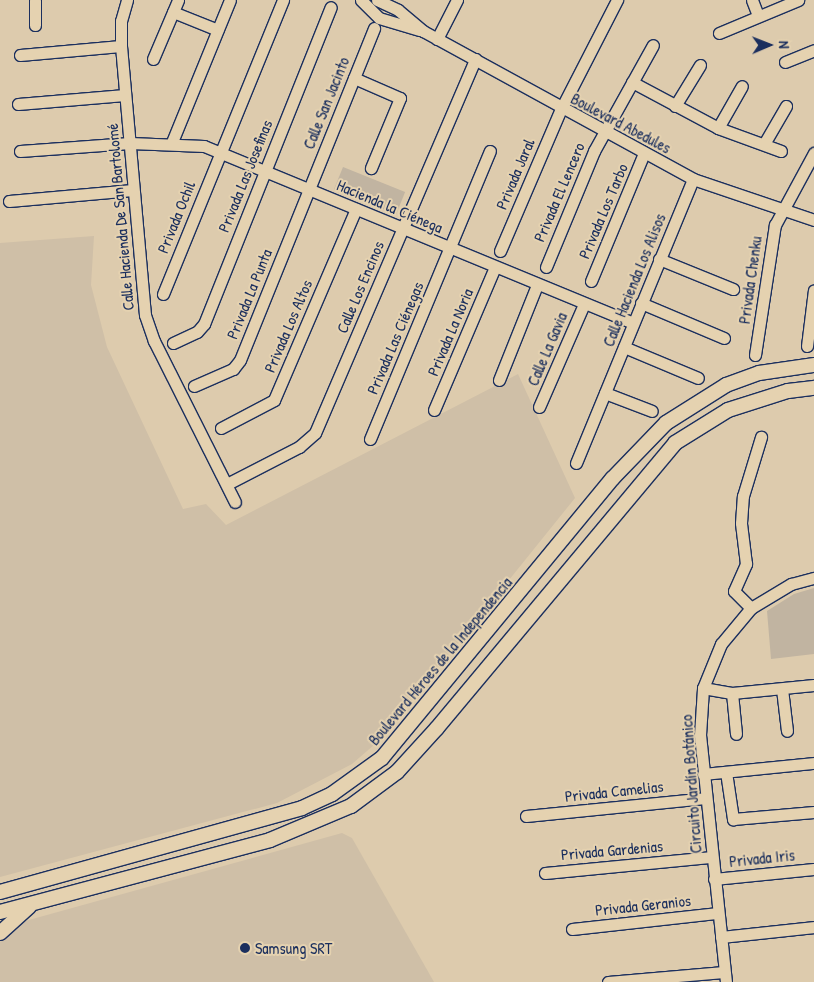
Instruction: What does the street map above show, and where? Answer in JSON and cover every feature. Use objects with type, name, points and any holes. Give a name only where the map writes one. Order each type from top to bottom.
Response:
[{"type":"main road","name":"Boulevard Héroes de la Independencia","points":[[0,892],[302,808],[332,794],[382,758],[612,479],[666,423],[726,385],[766,372],[814,365]]},
{"type":"main road","points":[[0,912],[302,829],[351,806],[397,772],[675,443],[701,424],[728,410],[780,393],[814,388]]},
{"type":"main road","points":[[397,772],[415,738],[409,725]]},
{"type":"main road","points":[[0,933],[30,905]]},
{"type":"street","points":[[34,25],[35,0]]},
{"type":"street","name":"Calle Hacienda De San Bartolomé","points":[[127,0],[121,21],[121,46],[142,300],[149,328],[235,502]]},
{"type":"street","points":[[153,59],[178,0]]},
{"type":"street","points":[[172,142],[230,0]]},
{"type":"street","name":"Privada Ochil","points":[[162,294],[283,0]]},
{"type":"street","name":"Boulevard Abedules","points":[[361,0],[372,14],[391,23],[423,31]]},
{"type":"street","name":"Boulevard Abedules","points":[[377,0],[400,5],[423,31],[436,39],[475,59],[561,109],[693,179],[782,211],[814,220]]},
{"type":"street","points":[[436,39],[457,0]]},
{"type":"street","name":"Privada Jaral","points":[[500,251],[561,109],[617,0]]},
{"type":"street","points":[[752,0],[758,16]]},
{"type":"street","points":[[719,33],[798,0]]},
{"type":"street","points":[[391,23],[400,5]]},
{"type":"street","name":"Privada Las Josefinas","points":[[174,343],[201,329],[331,7]]},
{"type":"street","points":[[173,12],[218,30]]},
{"type":"street","name":"Calle San Jacinto","points":[[308,190],[374,28]]},
{"type":"street","name":"Privada El Lencero","points":[[546,267],[587,166],[652,45]]},
{"type":"street","points":[[20,55],[121,46]]},
{"type":"street","points":[[786,62],[814,50]]},
{"type":"street","name":"Calle Los Encinos","points":[[227,484],[299,447],[315,433],[475,59]]},
{"type":"street","points":[[675,106],[700,65]]},
{"type":"street","points":[[354,78],[400,98],[371,168]]},
{"type":"street","points":[[632,82],[718,128],[782,150]]},
{"type":"street","points":[[718,128],[742,86]]},
{"type":"street","points":[[18,104],[125,95]]},
{"type":"street","points":[[764,144],[786,106]]},
{"type":"street","name":"Hacienda la Ciénega","points":[[20,151],[130,143],[172,142],[204,146],[633,323]]},
{"type":"street","name":"Privada Las Ciénegas","points":[[370,439],[490,151]]},
{"type":"street","name":"Privada Los Tarbo","points":[[591,281],[644,153]]},
{"type":"street","name":"Privada Chenku","points":[[756,355],[773,233],[782,211],[814,153]]},
{"type":"street","name":"Calle Hacienda Los Alisos","points":[[576,464],[693,179]]},
{"type":"street","points":[[9,201],[133,190]]},
{"type":"street","name":"Privada La Punta","points":[[194,386],[238,365],[308,190]]},
{"type":"street","name":"Privada Los Altos","points":[[221,428],[274,400],[356,209]]},
{"type":"street","points":[[659,259],[733,289]]},
{"type":"street","name":"Privada La Noria","points":[[434,410],[495,267]]},
{"type":"street","points":[[499,380],[538,285]]},
{"type":"street","points":[[807,346],[814,290]]},
{"type":"street","points":[[642,303],[724,338]]},
{"type":"street","name":"Calle La Gavia","points":[[539,406],[584,304]]},
{"type":"street","points":[[624,347],[698,378]]},
{"type":"street","points":[[605,393],[652,411]]},
{"type":"street","points":[[751,608],[734,592],[746,564],[741,523],[743,496],[761,437]]},
{"type":"street","name":"Circuito Jardín Botánico","points":[[725,977],[705,798],[700,735],[703,688],[721,644],[751,608],[791,584],[814,578]]},
{"type":"street","points":[[703,688],[732,693],[814,685]]},
{"type":"street","points":[[782,689],[787,731]]},
{"type":"street","points":[[732,693],[736,734]]},
{"type":"street","points":[[703,774],[814,763]]},
{"type":"street","points":[[726,772],[733,819],[814,812]]},
{"type":"street","name":"Privada Camelias","points":[[526,816],[705,798]]},
{"type":"street","name":"Privada Gardenias","points":[[545,873],[712,857]]},
{"type":"street","name":"Privada Iris","points":[[714,879],[814,869]]},
{"type":"street","name":"Privada Geranios","points":[[572,929],[718,913]]},
{"type":"street","points":[[721,937],[814,927]]},
{"type":"street","points":[[608,982],[725,977]]},
{"type":"shaded area","points":[[343,167],[405,192],[396,214],[334,189]]},
{"type":"shaded area","points":[[94,236],[91,285],[107,347],[183,509],[206,504],[226,525],[518,374],[575,498],[382,738],[352,764],[277,803],[0,877],[0,243]]},
{"type":"shaded area","points":[[814,588],[814,654],[771,659],[767,611],[794,594]]},
{"type":"shaded area","points":[[342,833],[352,838],[434,982],[0,982],[0,928]]},
{"type":"place","name":"Samsung SRT","points":[[245,948]]}]
